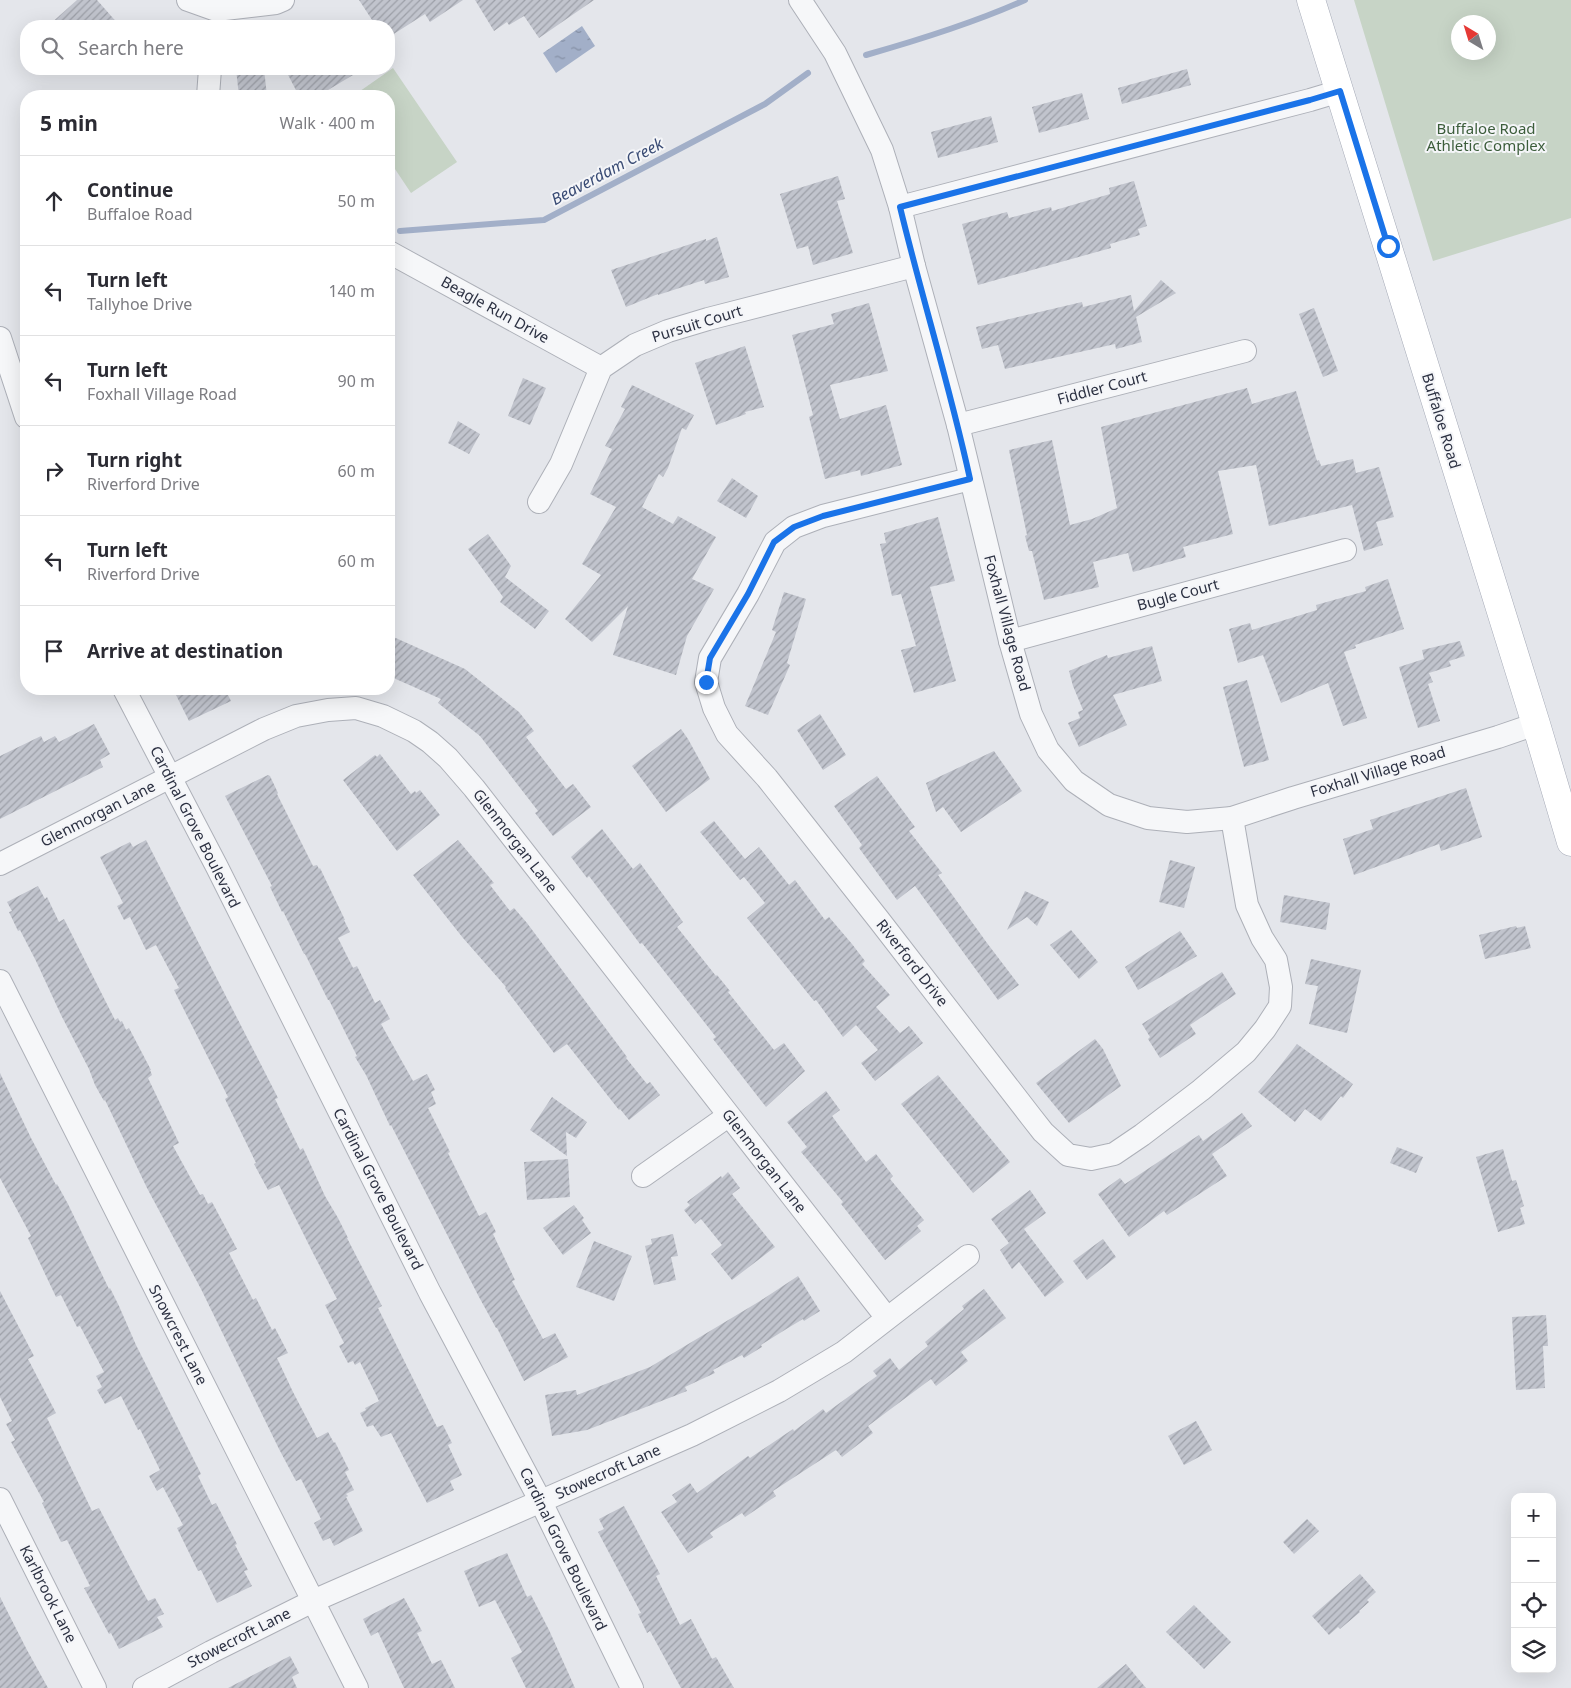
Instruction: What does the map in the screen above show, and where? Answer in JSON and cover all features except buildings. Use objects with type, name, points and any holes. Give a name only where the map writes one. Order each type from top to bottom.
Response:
[{"type":"main road","name":"Buffaloe Road","points":[[1311,0],[1571,842]]},
{"type":"street","points":[[188,0],[215,18],[283,0]]},
{"type":"street","name":"Foxhall Village Road","points":[[800,0],[834,54],[882,150],[900,207],[914,266],[958,425],[1010,641],[1031,714],[1048,750],[1074,781],[1108,806],[1148,818],[1187,822],[1232,818],[1536,724]]},
{"type":"street","points":[[208,90],[210,75]]},
{"type":"street","points":[[900,207],[1340,91]]},
{"type":"street","name":"Beagle Run Drive","points":[[395,255],[601,368]]},
{"type":"street","name":"Pursuit Court","points":[[601,368],[635,345],[668,330],[914,266]]},
{"type":"street","points":[[0,338],[20,399]]},
{"type":"street","name":"Fiddler Court","points":[[958,425],[1245,351]]},
{"type":"street","points":[[539,502],[561,464],[601,368]]},
{"type":"street","name":"Riverford Drive","points":[[970,479],[823,516],[794,527],[774,542],[748,594],[710,658],[706,682],[714,708],[727,734],[767,778],[1043,1132],[1068,1155],[1090,1159],[1114,1154],[1142,1135],[1201,1090],[1246,1052],[1265,1029],[1280,1006],[1281,987],[1276,960],[1262,938],[1247,906],[1232,818]]},
{"type":"street","name":"Bugle Court","points":[[1010,641],[1345,550]]},
{"type":"street","name":"Cardinal Grove Boulevard","points":[[127,695],[226,885],[430,1294],[541,1502],[632,1688]]},
{"type":"street","name":"Glenmorgan Lane","points":[[0,864],[264,729],[296,716],[328,710],[356,708],[383,716],[414,731],[448,758],[474,788],[887,1318]]},
{"type":"street","name":"Snowcrest Lane","points":[[0,981],[357,1688]]},
{"type":"street","points":[[643,1176],[728,1116]]},
{"type":"street","name":"Stowecroft Lane","points":[[144,1688],[313,1601],[692,1435],[779,1391],[844,1352],[968,1256]]},
{"type":"street","name":"Karlbrook Lane","points":[[0,1500],[95,1688]]},
{"type":"green space","name":"Buffaloe Road Athletic Complex","points":[[1354,0],[1571,0],[1571,218],[1433,261]]},
{"type":"green space","points":[[395,71],[457,162],[411,193],[395,169],[395,90],[362,90],[383,75],[395,75]]},
{"type":"water","points":[[582,26],[595,46],[556,73],[543,53]]},
{"type":"waterway","name":"Beaverdam Creek","points":[[866,55],[946,30],[1025,0]]},
{"type":"waterway","name":"Beaverdam Creek","points":[[400,231],[544,220],[765,104],[808,73]]},
{"type":"route","points":[[706,682],[710,658],[748,594],[774,542],[794,527],[823,516],[970,479],[958,425],[914,266],[900,207],[1340,91],[1388,246]]}]
